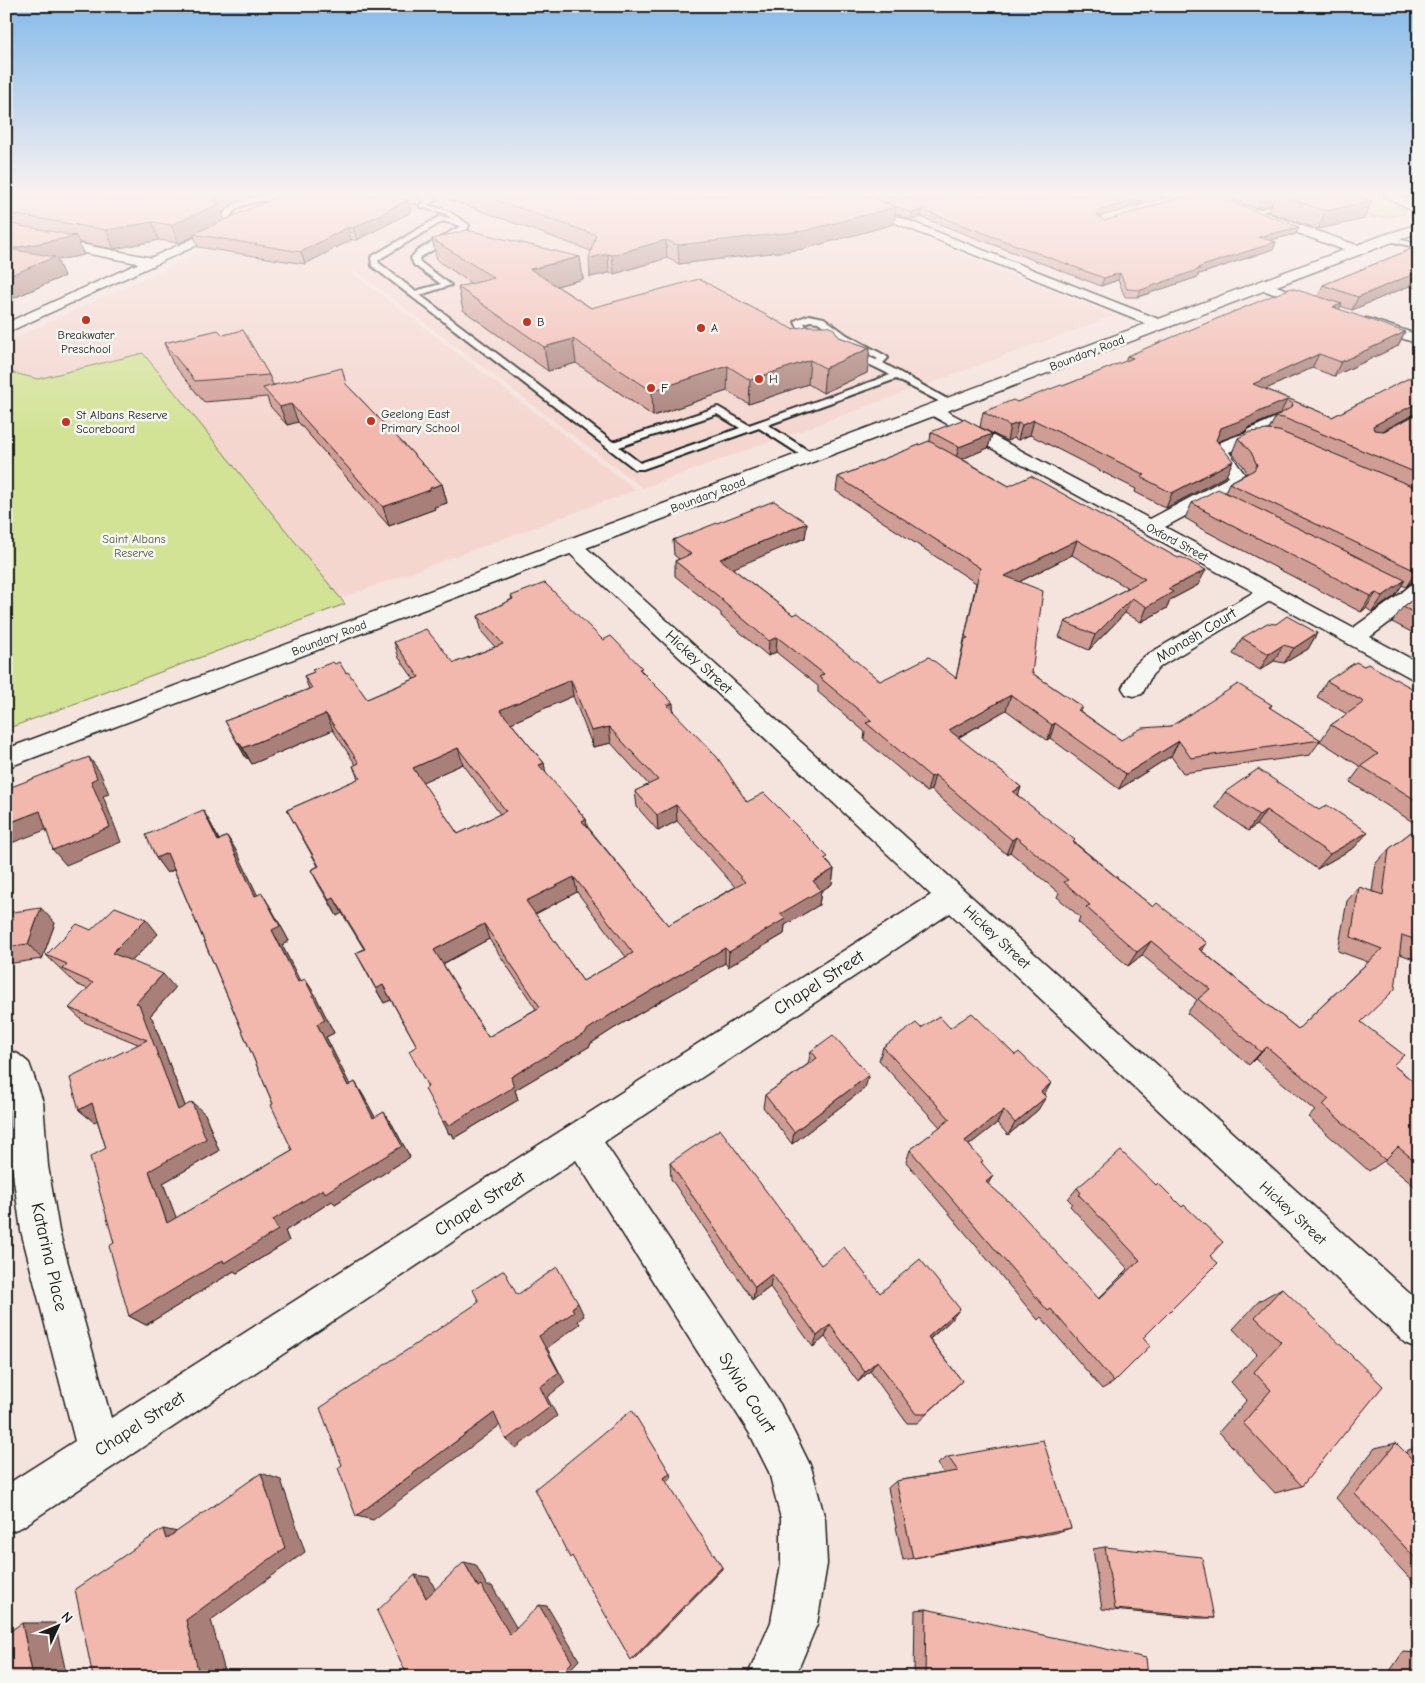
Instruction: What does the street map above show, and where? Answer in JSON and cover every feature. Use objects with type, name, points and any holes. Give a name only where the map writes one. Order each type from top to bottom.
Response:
[{"type":"street","points":[[6,329],[128,274]]},
{"type":"street","points":[[1031,274],[1161,325]]},
{"type":"street","name":"Boundary Road","points":[[6,759],[1297,274]]},
{"type":"street","points":[[1265,286],[1331,309]]},
{"type":"street","points":[[1357,318],[1419,340]]},
{"type":"street","name":"Oxford Street","points":[[943,407],[1148,527],[1419,673]]},
{"type":"street","points":[[1148,527],[1213,498],[1239,479],[1236,472],[1220,454],[1221,449],[1246,437],[1262,436],[1293,446]]},
{"type":"street","name":"Hickey Street","points":[[573,546],[1419,1329]]},
{"type":"street","name":"Monash Court","points":[[1134,688],[1142,671],[1153,661],[1268,592]]},
{"type":"street","points":[[1353,638],[1407,600],[1410,592]]},
{"type":"street","name":"Chapel Street","points":[[6,1511],[582,1139],[953,896]]},
{"type":"street","name":"Katarina Place","points":[[6,1065],[17,1074],[26,1102],[30,1166],[40,1231],[99,1451]]},
{"type":"street","name":"Sylvia Court","points":[[582,1139],[766,1419],[789,1467],[803,1519],[804,1564],[794,1624],[772,1677]]},
{"type":"lane","points":[[387,274],[639,467],[897,376]]},
{"type":"lane","points":[[414,294],[447,285],[433,274]]},
{"type":"lane","points":[[826,340],[802,328],[799,322],[811,318],[824,321],[844,337],[883,358],[884,360],[878,364]]},
{"type":"lane","points":[[841,348],[867,361],[878,364],[943,407]]},
{"type":"lane","points":[[612,446],[718,410],[747,428]]},
{"type":"lane","points":[[1246,437],[1279,419]]},
{"type":"lane","points":[[760,424],[811,456]]},
{"type":"shaded area","points":[[155,274],[353,274],[636,490],[333,601],[143,353],[38,379],[6,371],[6,342]]},
{"type":"shaded area","points":[[359,274],[1009,274],[1114,316],[643,488]]},
{"type":"green space","name":"Saint Albans Reserve","points":[[143,353],[345,604],[6,729],[6,371],[38,379]]},
{"type":"building","points":[[487,274],[537,274],[591,308],[699,279],[792,329],[807,326],[827,326],[834,329],[839,337],[870,348],[825,368],[810,360],[750,380],[728,366],[652,391],[573,339],[544,347],[458,287],[494,278]]},
{"type":"building","points":[[1092,274],[1118,274],[1104,278]]},
{"type":"building","points":[[1120,274],[1187,274],[1141,290],[1127,289]]},
{"type":"building","points":[[1351,274],[1415,274],[1358,297],[1323,285]]},
{"type":"building","points":[[1291,288],[1342,304],[1333,307],[1405,332],[1341,362],[1319,354],[1253,384],[1332,417],[1419,373],[1419,402],[1373,426],[1374,430],[1384,431],[1419,413],[1419,474],[1284,418],[1275,417],[1292,407],[1293,404],[1287,400],[1221,428],[1216,440],[1233,461],[1172,493],[1141,477],[1145,475],[1034,420],[1022,425],[1018,423],[1010,426],[983,412],[1013,400],[1017,402],[1061,385],[1063,386],[1133,358],[1127,356]]},
{"type":"building","points":[[218,330],[223,335],[243,330],[269,375],[195,381],[164,343]]},
{"type":"building","points":[[342,368],[346,384],[442,484],[383,507],[291,404],[280,407],[263,388]]},
{"type":"building","points":[[964,419],[992,434],[959,447],[931,432]]},
{"type":"building","points":[[1279,431],[1419,489],[1419,569],[1416,571],[1229,483],[1254,470],[1257,465],[1251,452],[1238,438],[1250,432]]},
{"type":"building","points":[[929,441],[1009,486],[1031,476],[1178,558],[1181,557],[1206,570],[1168,589],[1173,592],[1147,607],[1132,598],[1095,635],[1065,622],[1145,579],[1077,540],[1005,576],[1043,591],[1032,673],[1082,707],[1078,710],[1121,740],[1142,728],[1171,726],[1238,684],[1272,705],[1269,707],[1321,740],[1191,758],[1179,741],[1126,774],[1055,723],[1052,725],[1011,695],[949,730],[1021,787],[1013,792],[1075,840],[1073,842],[1153,907],[1157,903],[1207,943],[1199,949],[1298,1029],[1382,949],[1351,937],[1359,887],[1383,895],[1389,849],[1419,826],[1419,941],[1402,935],[1395,989],[1361,1022],[1404,1055],[1393,1065],[1419,1086],[1419,1164],[1398,1147],[1385,1160],[1323,1105],[1329,1099],[1267,1047],[1261,1052],[1198,999],[1210,989],[1151,941],[1137,952],[1086,907],[1090,905],[1064,882],[1068,880],[1016,837],[1012,840],[935,775],[931,777],[866,723],[872,721],[819,677],[824,674],[777,637],[769,641],[675,561],[691,554],[673,540],[774,501],[807,523],[720,559],[793,615],[798,613],[880,681],[929,657],[956,678],[965,639],[968,638],[965,636],[980,568],[838,477]]},
{"type":"building","points":[[1218,489],[1405,580],[1383,596],[1376,593],[1371,596],[1192,503]]},
{"type":"building","points":[[545,583],[603,640],[611,636],[642,668],[639,669],[673,703],[667,705],[717,757],[747,802],[764,793],[828,857],[824,859],[834,869],[813,881],[821,890],[780,914],[785,919],[729,952],[725,948],[610,1015],[587,1030],[587,1032],[511,1077],[514,1087],[448,1126],[445,1121],[443,1122],[425,1089],[428,1087],[409,1051],[417,1046],[383,985],[376,989],[356,953],[365,949],[334,898],[329,900],[311,870],[319,866],[287,810],[360,778],[353,766],[359,763],[326,714],[243,748],[225,721],[312,688],[304,676],[314,672],[312,670],[333,662],[335,664],[339,662],[367,699],[419,677],[394,642],[426,629],[454,663],[503,644],[478,616],[513,599],[511,596]],"holes":[[[571,680],[591,731],[609,727],[658,780],[635,791],[657,815],[676,805],[745,882],[668,925],[582,821],[586,819],[539,765],[544,763],[500,710]],[[458,748],[506,811],[458,834],[413,768]],[[574,877],[633,953],[583,981],[526,901]],[[484,924],[540,1007],[488,1037],[434,950]]]},
{"type":"building","points":[[1419,595],[1419,615],[1403,607]]},
{"type":"building","points":[[1287,616],[1317,633],[1294,648],[1283,645],[1269,654],[1242,638],[1267,623],[1276,624]]},
{"type":"building","points":[[1356,662],[1364,666],[1368,664],[1419,692],[1419,802],[1361,766],[1378,754],[1331,725],[1364,702],[1327,681]]},
{"type":"building","points":[[89,757],[97,778],[91,781],[110,827],[53,850],[40,811],[6,824],[6,789]]},
{"type":"building","points":[[1258,769],[1319,810],[1327,805],[1368,832],[1330,854],[1266,810],[1259,815],[1225,792]]},
{"type":"building","points":[[203,810],[218,841],[227,836],[255,896],[262,893],[280,926],[272,930],[298,982],[305,979],[325,1020],[317,1024],[348,1086],[355,1082],[373,1118],[384,1112],[402,1146],[325,1193],[323,1189],[273,1220],[278,1230],[224,1263],[223,1260],[129,1316],[109,1246],[114,1243],[90,1157],[106,1148],[92,1103],[79,1110],[70,1078],[147,1040],[69,1008],[93,983],[62,969],[67,964],[46,955],[77,924],[91,930],[115,907],[146,919],[112,953],[163,974],[136,1003],[139,1004],[178,1110],[192,1102],[206,1139],[149,1171],[167,1223],[292,1150],[271,1105],[273,1104],[167,853],[156,858],[146,835]]},
{"type":"building","points":[[41,908],[28,944],[6,947],[6,913]]},
{"type":"building","points":[[972,1013],[1015,1055],[1019,1052],[1051,1083],[1041,1092],[1046,1097],[1015,1123],[1004,1110],[965,1141],[983,1161],[981,1162],[993,1176],[986,1182],[1014,1206],[1099,1299],[1140,1260],[1079,1195],[1081,1193],[1077,1188],[1121,1151],[1156,1185],[1158,1183],[1182,1207],[1184,1205],[1223,1242],[1210,1256],[1218,1263],[1143,1338],[1150,1346],[1114,1382],[1051,1309],[1048,1311],[910,1150],[950,1119],[883,1047],[916,1023],[921,1028],[939,1016],[950,1028]]},
{"type":"building","points":[[833,1035],[869,1075],[794,1132],[765,1095],[817,1058],[811,1051]]},
{"type":"building","points":[[720,1129],[821,1265],[844,1247],[880,1293],[920,1259],[960,1309],[928,1337],[962,1381],[926,1414],[916,1414],[877,1361],[865,1372],[830,1325],[817,1336],[772,1274],[755,1287],[670,1163]]},
{"type":"building","points":[[557,1267],[578,1303],[572,1308],[574,1312],[539,1336],[559,1373],[540,1387],[550,1407],[506,1440],[494,1413],[356,1516],[338,1468],[342,1465],[320,1408],[479,1302],[473,1290],[504,1270],[517,1295]]},
{"type":"building","points":[[1282,1288],[1383,1386],[1302,1486],[1243,1423],[1271,1390],[1254,1372],[1281,1342],[1255,1317]]},
{"type":"building","points":[[632,1410],[670,1473],[664,1478],[722,1567],[631,1660],[572,1556],[570,1558],[535,1489]]},
{"type":"building","points":[[1043,1440],[1071,1528],[913,1558],[896,1481],[958,1471],[948,1457]]},
{"type":"building","points":[[1396,1443],[1416,1463],[1419,1459],[1419,1562],[1355,1494]]},
{"type":"building","points":[[261,1473],[285,1548],[186,1620],[198,1670],[190,1677],[93,1677],[75,1589],[163,1529],[166,1539]]},
{"type":"building","points":[[1105,1547],[1202,1557],[1214,1618],[1115,1609]]},
{"type":"building","points":[[464,1562],[478,1587],[481,1585],[510,1635],[539,1605],[572,1662],[558,1677],[408,1677],[377,1611],[415,1575],[426,1598]]},
{"type":"building","points":[[926,1609],[1146,1658],[1148,1677],[925,1677]]},
{"type":"building","points":[[22,1623],[33,1677],[6,1677],[6,1634]]},
{"type":"building","points":[[1419,1665],[1419,1677],[1411,1677]]},
{"type":"place","name":"Breakwater Preschool","points":[[86,320]]},
{"type":"place","name":"B","points":[[527,322]]},
{"type":"place","name":"A","points":[[701,328]]},
{"type":"place","name":"H","points":[[759,379]]},
{"type":"place","name":"F","points":[[651,388]]},
{"type":"place","name":"Geelong East Primary School","points":[[371,421]]},
{"type":"place","name":"St Albans Reserve Scoreboard","points":[[66,422]]}]
